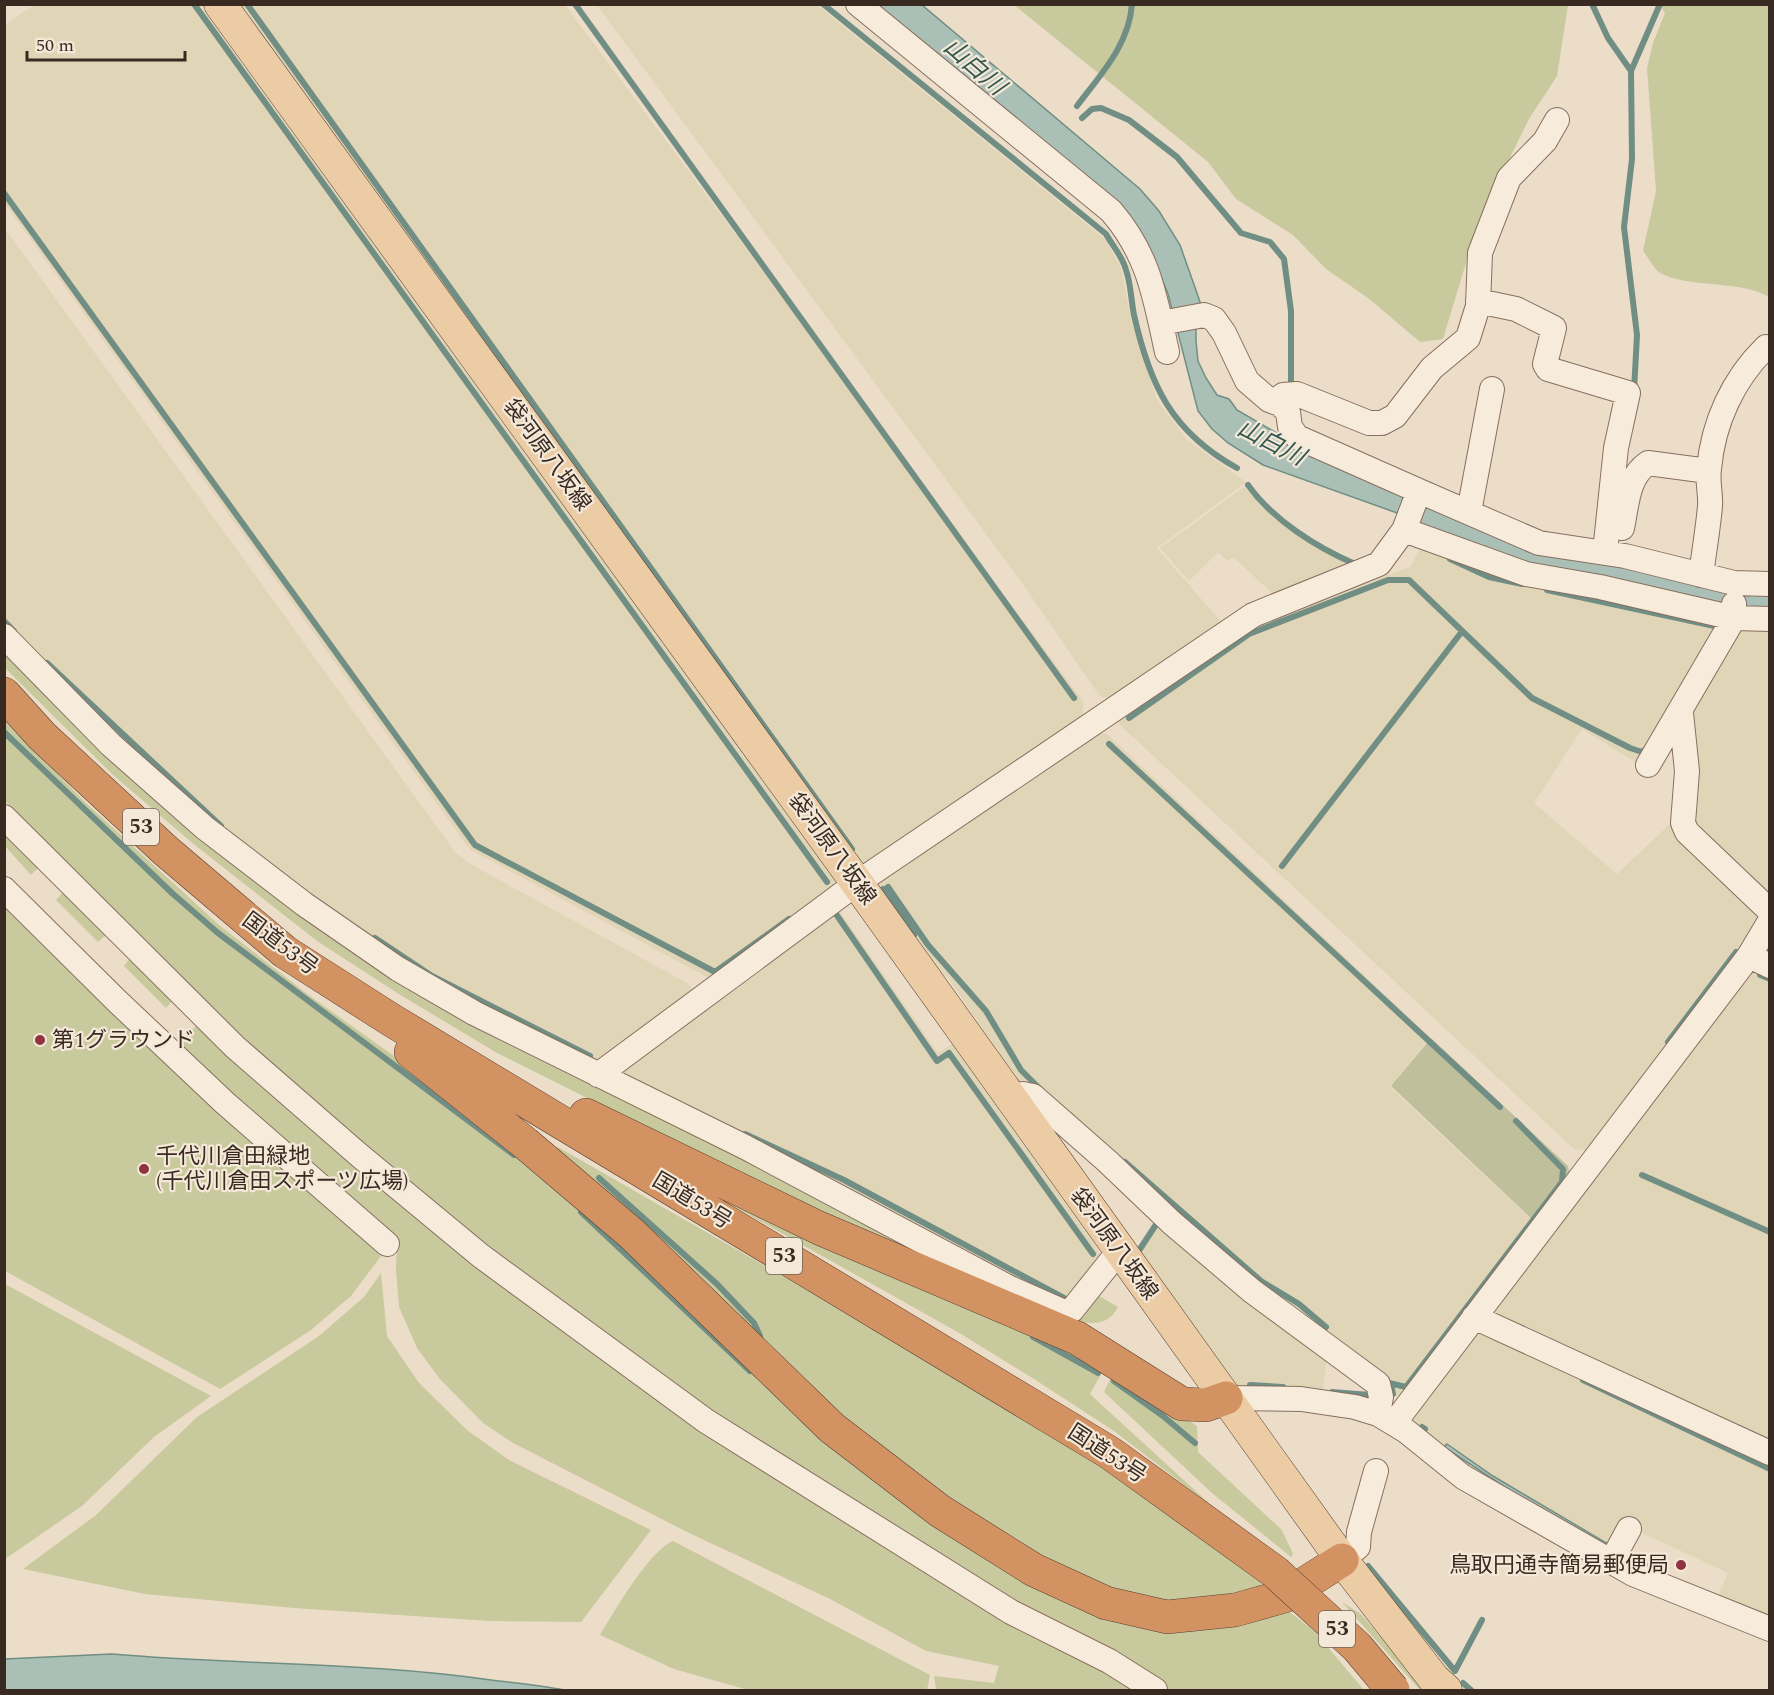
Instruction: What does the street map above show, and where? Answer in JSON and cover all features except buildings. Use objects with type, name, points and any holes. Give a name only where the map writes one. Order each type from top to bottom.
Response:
[{"type":"highway","name":"国道53号","points":[[4,693],[42,736],[158,843],[285,952],[393,1021],[1110,1453],[1275,1572],[1357,1647],[1394,1690]]},
{"type":"highway","points":[[285,952],[525,1143],[632,1234],[832,1428],[940,1511],[1034,1570],[1106,1603],[1167,1617],[1235,1610],[1285,1596],[1342,1560]]},
{"type":"highway","points":[[393,1021],[819,1228],[1077,1338],[1182,1404],[1206,1405],[1226,1398]]},
{"type":"main road","name":"袋河原八坂線","points":[[220,4],[857,884],[1342,1560],[1434,1679],[1446,1690]]},
{"type":"street","points":[[858,4],[1111,211],[1126,229],[1148,271],[1167,352]]},
{"type":"street","points":[[1274,402],[1283,395],[1297,394],[1369,423],[1382,423],[1395,416],[1432,368],[1468,338],[1478,301],[1480,253],[1509,178],[1545,141],[1557,120]]},
{"type":"street","points":[[1478,301],[1516,309],[1554,328],[1545,364],[1548,369],[1628,393],[1616,448],[1612,553]]},
{"type":"street","points":[[1161,323],[1204,315],[1214,319],[1224,333],[1247,381],[1288,412],[1290,427],[1297,437],[1539,543],[1612,553],[1734,583],[1770,584]]},
{"type":"street","points":[[1701,575],[1710,503],[1708,471],[1721,415],[1752,361],[1766,347]]},
{"type":"street","points":[[1469,512],[1492,389]]},
{"type":"street","points":[[1612,553],[1632,481],[1640,469],[1648,463],[1708,471]]},
{"type":"street","points":[[598,1075],[857,884],[1253,615],[1379,564],[1404,530],[1419,490]]},
{"type":"street","points":[[1404,530],[1526,574],[1600,587],[1734,618],[1770,620]]},
{"type":"street","points":[[1648,765],[1681,713],[1734,618],[1734,583]]},
{"type":"street","points":[[4,636],[111,745],[205,828],[304,904],[398,969],[455,1002],[745,1147],[1010,1287],[1062,1311],[1072,1310],[1119,1251]]},
{"type":"street","points":[[1681,713],[1687,771],[1683,823],[1687,832],[1770,911]]},
{"type":"street","points":[[4,817],[235,1047],[359,1155],[481,1256],[706,1421],[1011,1612],[1109,1662],[1155,1690]]},
{"type":"street","points":[[4,890],[225,1103],[387,1244]]},
{"type":"street","points":[[1386,1418],[1474,1317],[1759,961],[1770,921]]},
{"type":"street","points":[[1009,1097],[1023,1094],[1033,1096],[1172,1223],[1252,1291],[1378,1384],[1386,1418]]},
{"type":"street","points":[[1474,1317],[1770,1453]]},
{"type":"street","points":[[1226,1398],[1301,1399],[1355,1407],[1386,1418],[1462,1477],[1611,1562],[1633,1574],[1770,1629]]},
{"type":"street","points":[[1342,1560],[1358,1547],[1359,1532],[1376,1471]]},
{"type":"street","points":[[1611,1562],[1629,1529]]},
{"type":"shaded area","points":[[34,5],[200,5],[835,880],[831,897],[716,979],[707,977],[471,850],[5,204],[4,25]]},
{"type":"shaded area","points":[[238,5],[565,5],[1083,701],[1083,721],[865,868]]},
{"type":"shaded area","points":[[597,5],[817,5],[1105,239],[1121,268],[1132,323],[1157,400],[1187,440],[1246,482],[1157,548],[1223,624],[1108,699],[1099,695],[1022,583]]},
{"type":"shaded area","points":[[4,227],[455,852],[472,865],[687,983],[693,989],[692,994],[592,1067],[368,941],[182,799],[5,626]]},
{"type":"shaded area","points":[[1244,487],[1274,518],[1316,547],[1354,566],[1275,596],[1233,557],[1227,561],[1218,552],[1189,581],[1160,548]]},
{"type":"shaded area","points":[[1422,546],[1721,623],[1643,767],[1582,729],[1534,803],[1617,874],[1673,821],[1764,916],[1591,1151],[1574,1149],[1119,724],[1120,715],[1235,636],[1301,604],[1410,567]]},
{"type":"shaded area","points":[[1738,627],[1769,627],[1769,902],[1691,826],[1685,716]]},
{"type":"shaded area","points":[[1099,733],[1107,734],[1430,1037],[1390,1087],[1535,1223],[1406,1395],[1391,1397],[1366,1371],[1039,1097],[1024,1081],[1016,1081],[988,1044],[985,1033],[948,978],[918,954],[870,887]]},
{"type":"shaded area","points":[[836,906],[938,1053],[952,1044],[1096,1246],[1101,1260],[1067,1304],[618,1080],[618,1068]]},
{"type":"shaded area","points":[[1750,970],[1769,975],[1769,1446],[1496,1315],[1492,1304]]},
{"type":"shaded area","points":[[1161,1218],[1328,1352],[1322,1393],[1233,1385],[1135,1259]]},
{"type":"shaded area","points":[[1488,1328],[1769,1462],[1769,1623],[1716,1600],[1728,1573],[1634,1529],[1610,1552],[1465,1466],[1414,1423],[1412,1416],[1472,1330]]},
{"type":"green space","points":[[1014,5],[1568,5],[1557,76],[1529,119],[1479,220],[1443,339],[1420,342],[1368,298],[1326,269],[1293,235],[1236,199],[1208,162]]},
{"type":"green space","points":[[1660,5],[1769,5],[1769,297],[1743,288],[1672,278],[1660,273],[1643,251],[1656,191],[1647,68],[1653,43],[1665,13]]},
{"type":"green space","points":[[4,648],[245,871],[651,1107],[971,1280],[738,1172],[497,1053],[317,941],[196,846],[113,775],[5,668]]},
{"type":"green space","points":[[5,720],[86,803],[219,925],[310,996],[464,1106],[641,1258],[1075,1605],[1286,1609],[1314,1631],[1364,1690],[1166,1690],[1013,1601],[693,1400],[478,1240],[266,1062],[5,801]]},
{"type":"green space","points":[[5,830],[39,867],[31,875],[5,846]]},
{"type":"green space","points":[[64,891],[107,934],[98,942],[56,900]]},
{"type":"green space","name":"千代川倉田緑地 (千代川倉田スポーツ広場)","points":[[4,905],[186,1082],[381,1256],[351,1296],[311,1330],[220,1389],[5,1271]]},
{"type":"green space","points":[[131,957],[173,1000],[166,1008],[124,966]]},
{"type":"green space","points":[[198,1024],[481,1265],[1140,1690],[936,1690],[934,1676],[994,1683],[999,1666],[926,1651],[830,1599],[689,1533],[513,1443],[483,1423],[440,1379],[417,1348],[399,1307],[396,1270],[397,1239],[307,1163],[177,1045]]},
{"type":"green space","points":[[1431,1038],[1568,1166],[1570,1176],[1536,1223],[1391,1086]]},
{"type":"green space","points":[[558,1147],[1053,1431],[1254,1576],[1265,1587],[1226,1597],[1146,1602],[1033,1556],[869,1443],[553,1151]]},
{"type":"green space","points":[[687,1180],[1106,1365],[1090,1394],[1213,1507],[1114,1431],[1034,1379],[961,1334]]},
{"type":"green space","points":[[381,1273],[387,1336],[419,1383],[467,1430],[509,1460],[651,1530],[581,1622],[489,1621],[294,1608],[145,1594],[23,1569],[96,1515],[197,1417],[319,1336],[364,1297]]},
{"type":"green space","points":[[5,1284],[211,1396],[154,1437],[82,1506],[5,1559]]},
{"type":"green space","points":[[1096,1294],[1118,1307],[1115,1313],[1101,1322],[1078,1321]]},
{"type":"green space","points":[[1114,1371],[1197,1426],[1198,1452],[1282,1530],[1293,1554],[1291,1557],[1212,1493],[1104,1392]]},
{"type":"green space","points":[[673,1541],[930,1675],[927,1690],[748,1690],[674,1669],[600,1635],[643,1569],[653,1557]]},
{"type":"green space","points":[[1342,1602],[1361,1614],[1427,1690],[1420,1690]]},
{"type":"water","name":"山白川","points":[[874,5],[922,5],[1140,189],[1159,211],[1180,245],[1198,296],[1201,305],[1196,323],[1198,361],[1217,395],[1229,399],[1237,410],[1299,446],[1490,530],[1769,594],[1769,612],[1725,608],[1490,556],[1400,514],[1263,465],[1228,443],[1212,429],[1198,411],[1168,294],[1149,248]]},
{"type":"water","points":[[1447,1444],[1493,1476],[1608,1544],[1606,1548],[1526,1501],[1444,1447]]},
{"type":"water","points":[[112,1654],[397,1670],[564,1690],[5,1690],[5,1659]]},
{"type":"waterway","points":[[194,4],[827,882]]},
{"type":"waterway","points":[[247,4],[852,849]]},
{"type":"waterway","points":[[575,4],[1074,698]]},
{"type":"waterway","points":[[823,4],[1106,234],[1125,265],[1140,340],[1156,385],[1167,405],[1196,439],[1237,468]]},
{"type":"waterway","points":[[1077,106],[1120,46],[1126,33],[1132,4]]},
{"type":"waterway","points":[[1592,4],[1608,38],[1631,71]]},
{"type":"waterway","points":[[1634,391],[1637,335],[1624,227],[1632,159],[1631,71],[1660,4]]},
{"type":"waterway","points":[[1082,118],[1092,109],[1101,108],[1129,120],[1177,157],[1241,233],[1270,242],[1284,259],[1291,311],[1291,386]]},
{"type":"waterway","points":[[4,193],[475,845],[715,972],[789,919]]},
{"type":"waterway","points":[[1248,485],[1270,510],[1296,531],[1355,564]]},
{"type":"waterway","points":[[1450,559],[1489,577],[1522,584]]},
{"type":"waterway","points":[[1129,718],[1249,634],[1388,580],[1409,580],[1532,698],[1630,748],[1642,752],[1647,748]]},
{"type":"waterway","points":[[1547,590],[1719,627]]},
{"type":"waterway","points":[[4,621],[14,631]]},
{"type":"waterway","points":[[1282,866],[1460,634]]},
{"type":"waterway","points":[[47,663],[221,826]]},
{"type":"waterway","points":[[4,732],[173,894],[218,933],[514,1155]]},
{"type":"waterway","points":[[1109,744],[1500,1107]]},
{"type":"waterway","points":[[888,887],[928,945],[986,1011],[1021,1070],[1040,1089]]},
{"type":"waterway","points":[[883,889],[914,935]]},
{"type":"waterway","points":[[836,914],[937,1061],[949,1053],[1093,1254]]},
{"type":"waterway","points":[[375,938],[432,976],[590,1056]]},
{"type":"waterway","points":[[1668,1042],[1736,952]]},
{"type":"waterway","points":[[1760,975],[1770,979]]},
{"type":"waterway","points":[[1385,1382],[1406,1387],[1562,1182],[1563,1169],[1516,1121]]},
{"type":"waterway","points":[[745,1134],[844,1180],[1064,1298]]},
{"type":"waterway","points":[[1125,1162],[1261,1281],[1299,1304],[1326,1327]]},
{"type":"waterway","points":[[1642,1175],[1770,1232]]},
{"type":"waterway","points":[[599,1178],[717,1284],[754,1323],[760,1336]]},
{"type":"waterway","points":[[581,1212],[750,1371]]},
{"type":"waterway","points":[[1138,1252],[1159,1220]]},
{"type":"waterway","points":[[1033,1337],[1098,1373]]},
{"type":"waterway","points":[[1583,1380],[1770,1469]]},
{"type":"waterway","points":[[1114,1381],[1163,1416],[1195,1443]]},
{"type":"waterway","points":[[1391,1384],[1393,1394]]},
{"type":"waterway","points":[[1250,1385],[1283,1387]]},
{"type":"waterway","points":[[1332,1392],[1370,1395]]},
{"type":"waterway","points":[[1630,1559],[1653,1569]]},
{"type":"waterway","points":[[1368,1566],[1455,1671],[1482,1620]]},
{"type":"waterway","points":[[1463,1683],[1471,1690]]},
{"type":"place","name":"第1グラウンド","points":[[40,1040]]},
{"type":"place","name":"千代川倉田緑地 (千代川倉田スポーツ広場)","points":[[144,1169]]},
{"type":"place","name":"鳥取円通寺簡易郵便局","points":[[1681,1565]]}]
